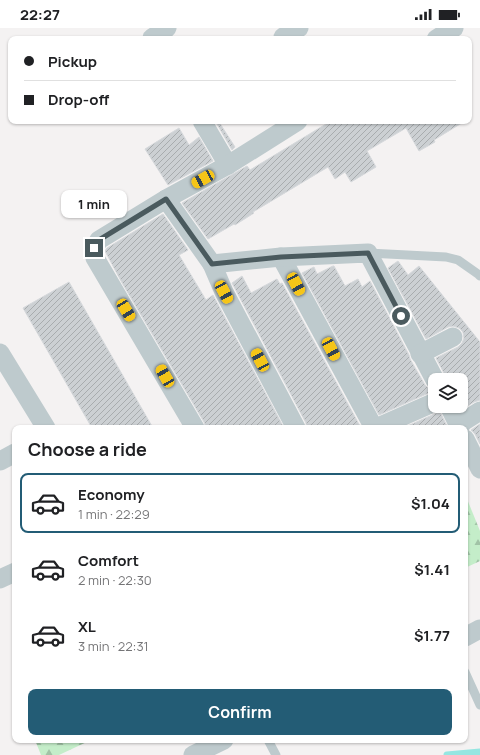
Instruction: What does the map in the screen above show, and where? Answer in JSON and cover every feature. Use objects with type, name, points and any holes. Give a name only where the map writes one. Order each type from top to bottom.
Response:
[{"type":"street","points":[[441,36],[454,28]]},
{"type":"street","points":[[204,124],[228,165]]},
{"type":"street","points":[[193,425],[95,258],[94,248],[99,240],[166,199],[228,165],[293,124]]},
{"type":"street","points":[[166,199],[212,264],[224,292],[294,425]]},
{"type":"street","points":[[212,264],[281,257],[368,253],[431,373]]},
{"type":"street","points":[[281,257],[373,425]]},
{"type":"street","points":[[420,354],[453,337]]},
{"type":"street","points":[[0,354],[44,425]]},
{"type":"street","points":[[382,425],[428,405]]},
{"type":"street","points":[[467,425],[480,412]]},
{"type":"street","points":[[452,413],[458,425]]},
{"type":"street","points":[[468,445],[480,469]]},
{"type":"street","points":[[0,461],[12,455]]},
{"type":"street","points":[[0,579],[12,573]]},
{"type":"street","points":[[468,635],[480,629]]},
{"type":"street","points":[[193,755],[218,743]]},
{"type":"lane","points":[[368,253],[446,257],[458,260],[480,276]]},
{"type":"lane","points":[[468,679],[480,705]]},
{"type":"lane","points":[[270,743],[276,755]]},
{"type":"green space","points":[[468,501],[480,531],[480,561],[468,567]]},
{"type":"green space","points":[[36,743],[85,743],[59,755],[41,755]]},
{"type":"building","points":[[217,124],[220,124],[235,147],[232,150]]},
{"type":"building","points":[[326,124],[460,124],[434,140],[435,142],[419,151],[406,128],[367,151],[376,167],[351,182],[345,172],[335,179],[328,167],[253,212],[254,213],[235,225],[234,224],[208,239],[182,203],[247,166],[250,170]]},
{"type":"building","points":[[179,128],[189,145],[199,137],[213,161],[168,185],[145,149]]},
{"type":"building","points":[[163,214],[188,250],[179,255],[206,300],[213,295],[282,425],[205,425],[121,281],[105,251],[107,248]]},
{"type":"building","points":[[398,261],[408,275],[419,266],[480,342],[480,400],[468,406],[468,373],[444,373],[436,358],[458,347],[464,338],[463,332],[459,328],[453,326],[448,327],[426,339],[388,268]]},
{"type":"building","points":[[334,266],[345,286],[358,279],[362,287],[370,281],[410,359],[428,388],[428,393],[379,415],[302,273],[314,267],[317,274]]},
{"type":"building","points":[[242,276],[251,293],[277,279],[280,284],[282,283],[359,425],[306,425],[232,283]]},
{"type":"building","points":[[69,282],[151,425],[90,425],[23,308]]},
{"type":"building","points":[[437,413],[440,413],[446,425],[410,425]]},
{"type":"building","points":[[480,424],[480,444],[475,434],[471,430]]},
{"type":"waterway","points":[[447,755],[480,752]]},
{"type":"route","points":[[94,248],[99,240],[166,199],[212,264],[281,257],[368,253],[401,316]]}]
